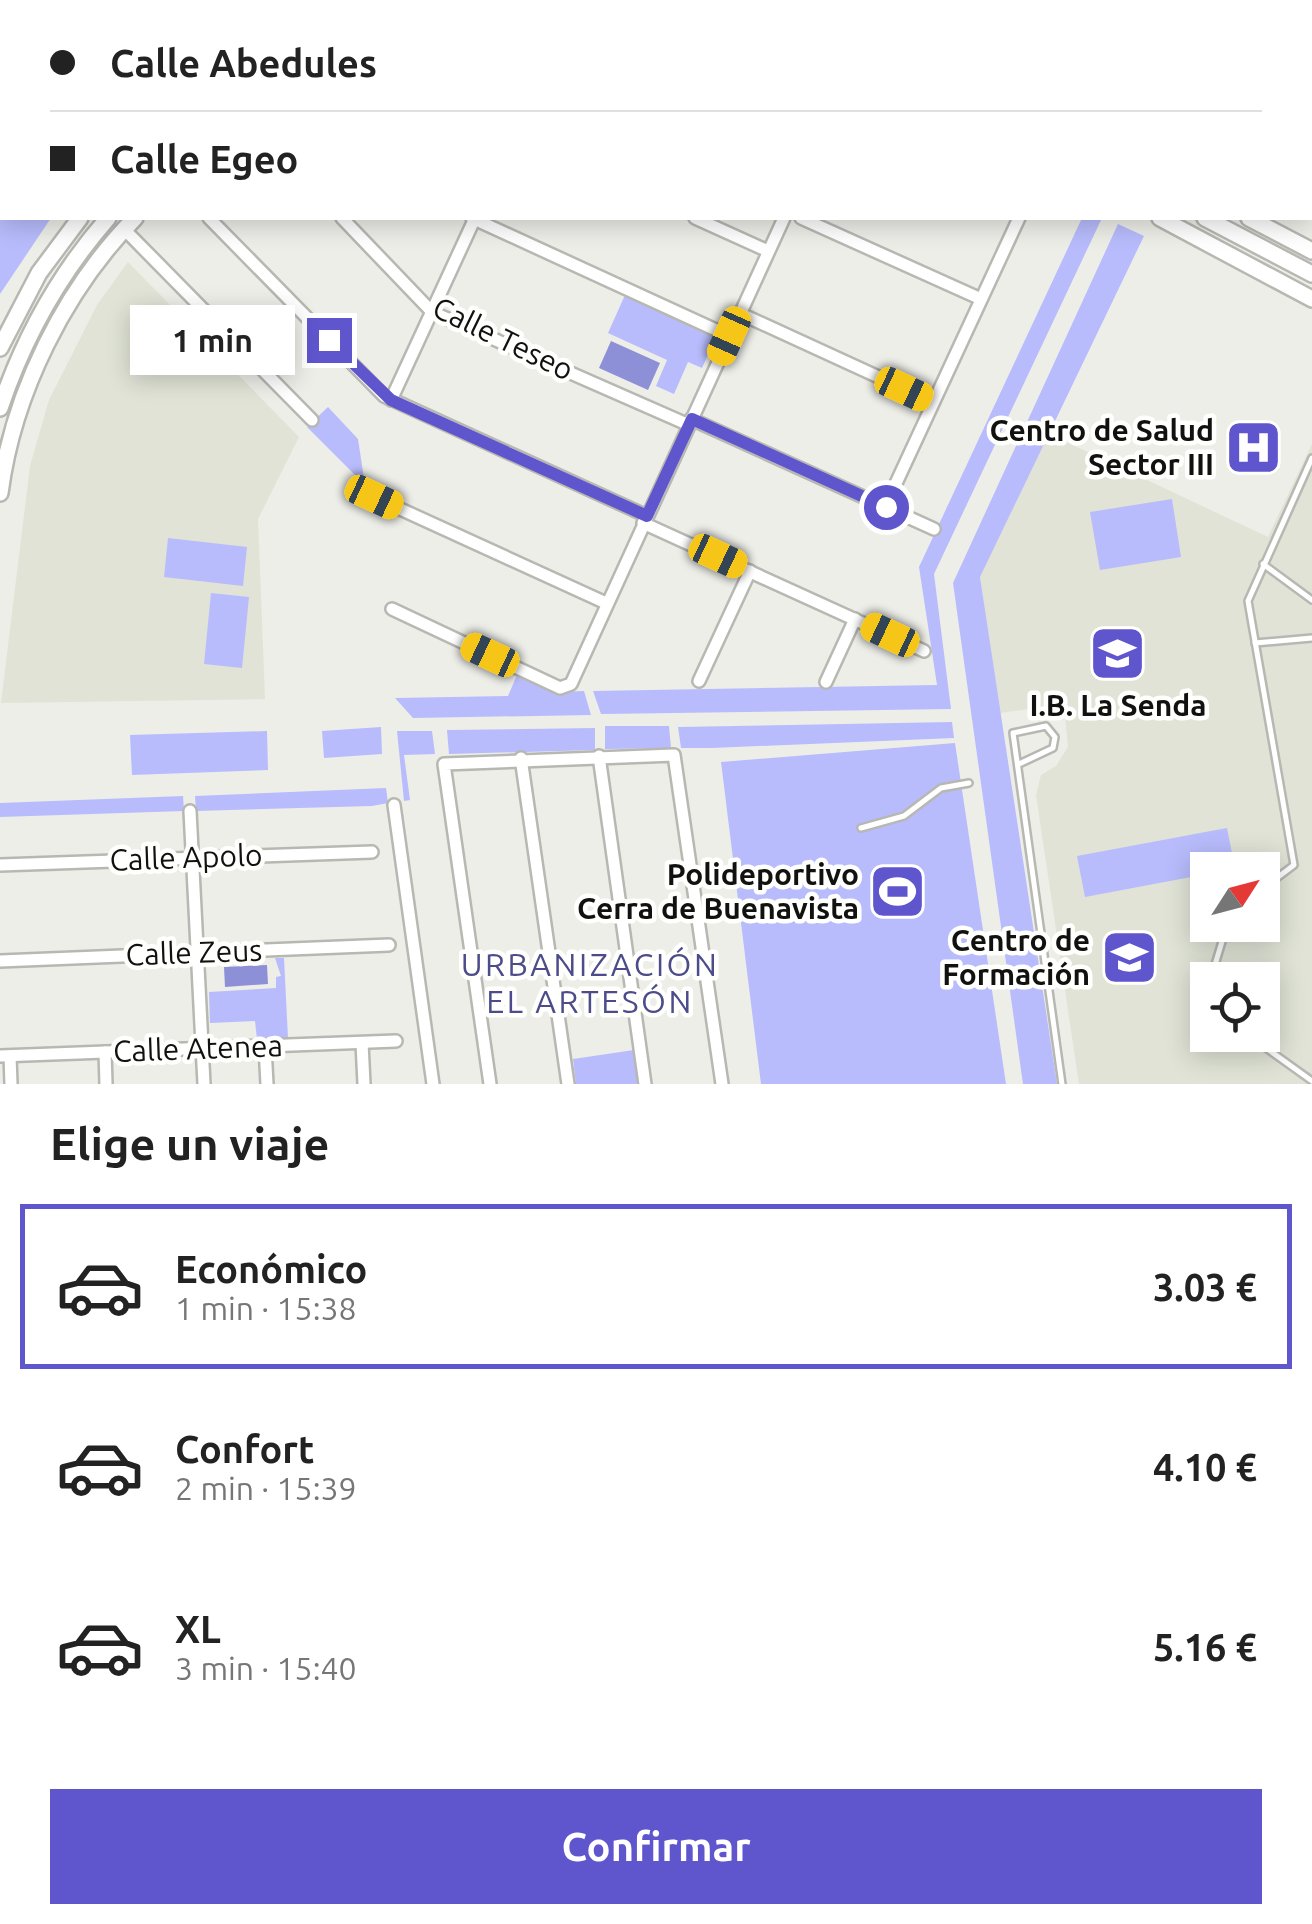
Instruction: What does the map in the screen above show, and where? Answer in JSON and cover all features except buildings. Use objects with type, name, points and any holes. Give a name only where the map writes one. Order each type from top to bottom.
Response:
[{"type":"main road","points":[[0,348],[39,273],[79,220]]},
{"type":"main road","points":[[0,408],[44,308],[107,220]]},
{"type":"main road","points":[[1164,220],[1312,299]]},
{"type":"main road","points":[[1209,220],[1312,274]]},
{"type":"main road","points":[[1253,220],[1312,251]]},
{"type":"main road","points":[[0,493],[26,394],[51,338],[71,297],[129,223]]},
{"type":"street","points":[[211,220],[391,400],[924,651]]},
{"type":"street","name":"Calle Teseo","points":[[344,220],[432,312],[934,529]]},
{"type":"street","points":[[391,400],[473,220]]},
{"type":"street","points":[[478,220],[729,336]]},
{"type":"street","points":[[699,220],[768,251]]},
{"type":"street","points":[[392,609],[560,688],[570,684],[783,220]]},
{"type":"street","points":[[805,220],[981,300]]},
{"type":"street","points":[[886,507],[1018,220]]},
{"type":"street","points":[[129,223],[312,420]]},
{"type":"street","points":[[740,314],[933,402]]},
{"type":"street","points":[[374,497],[606,603]]},
{"type":"street","points":[[699,681],[750,571]]},
{"type":"street","points":[[826,682],[855,619]]},
{"type":"street","points":[[490,1084],[444,764],[674,755],[722,1084]]},
{"type":"street","points":[[599,756],[645,1084]]},
{"type":"street","points":[[521,758],[568,1084]]},
{"type":"street","points":[[394,805],[433,1084]]},
{"type":"street","points":[[190,811],[204,1084]]},
{"type":"street","name":"Calle Apolo","points":[[0,865],[372,852]]},
{"type":"street","name":"Calle Zeus","points":[[0,961],[389,946]]},
{"type":"street","name":"Calle Atenea","points":[[5,1056],[396,1040]]},
{"type":"street","points":[[362,1043],[364,1084]]},
{"type":"street","points":[[265,1047],[267,1084]]},
{"type":"street","points":[[105,1052],[106,1084]]},
{"type":"street","points":[[5,1056],[10,1084]]},
{"type":"lane","points":[[1280,876],[1294,865],[1248,601],[1312,458]]},
{"type":"lane","points":[[1263,564],[1312,600]]},
{"type":"lane","points":[[1255,643],[1312,638]]},
{"type":"lane","points":[[1019,764],[1053,748],[1054,737],[1046,726],[1013,732],[1062,1084]]},
{"type":"lane","points":[[861,828],[904,816],[933,799],[941,788],[969,783]]},
{"type":"lane","points":[[1272,1052],[1312,1081]]},
{"type":"shaded area","points":[[0,220],[50,220],[0,294]]},
{"type":"shaded area","points":[[1081,220],[1101,220],[934,574],[951,709],[601,714],[593,691],[937,685],[919,567]]},
{"type":"shaded area","points":[[1118,224],[1144,236],[980,577],[1057,1084],[1023,1084],[953,583]]},
{"type":"shaded area","points":[[128,262],[299,437],[258,519],[265,699],[1,703],[30,466],[49,400],[97,305]]},
{"type":"shaded area","points":[[625,295],[716,337],[702,368],[688,362],[674,394],[656,386],[667,360],[608,333]]},
{"type":"shaded area","points":[[611,341],[660,363],[648,390],[599,368]]},
{"type":"shaded area","points":[[328,407],[358,439],[365,485],[307,427]]},
{"type":"shaded area","name":"I.B. La Senda","points":[[1047,433],[1268,537],[1312,444],[1312,1084],[1079,1084],[1036,795],[1041,775],[1056,766],[1068,747],[1064,704],[1000,713],[980,577]]},
{"type":"shaded area","points":[[1172,499],[1181,557],[1100,570],[1090,512]]},
{"type":"shaded area","points":[[168,538],[247,547],[243,586],[164,577]]},
{"type":"shaded area","points":[[211,593],[249,597],[242,668],[204,664]]},
{"type":"shaded area","points":[[517,675],[552,692],[584,691],[591,715],[413,718],[395,698],[508,696]]},
{"type":"shaded area","points":[[952,722],[954,738],[712,748],[681,748],[678,727]]},
{"type":"shaded area","points":[[605,726],[669,726],[671,748],[605,749]]},
{"type":"shaded area","points":[[381,727],[382,754],[324,758],[322,731]]},
{"type":"shaded area","points":[[595,728],[595,750],[449,754],[447,730]]},
{"type":"shaded area","points":[[267,731],[268,770],[132,775],[130,735]]},
{"type":"shaded area","points":[[397,731],[432,731],[435,754],[404,755],[410,800],[404,801]]},
{"type":"shaded area","points":[[955,743],[1006,1084],[761,1084],[721,762]]},
{"type":"shaded area","points":[[386,788],[388,803],[372,806],[196,811],[195,796]]},
{"type":"shaded area","points":[[183,796],[184,811],[0,817],[0,803]]},
{"type":"shaded area","points":[[1227,828],[1232,852],[1190,852],[1190,877],[1085,897],[1077,856]]},
{"type":"shaded area","points":[[275,958],[284,958],[288,1038],[257,1039],[255,1021],[210,1023],[209,992],[276,988],[276,977],[281,976]]},
{"type":"shaded area","points":[[267,965],[268,984],[225,987],[224,967]]},
{"type":"shaded area","points":[[634,1050],[638,1084],[576,1084],[573,1059]]},
{"type":"place","name":"Centro de Salud Sector III","points":[[1253,448]]},
{"type":"place","name":"I.B. La Senda","points":[[1118,654]]},
{"type":"place","name":"Polideportivo Cerra de Buenavista","points":[[898,892]]},
{"type":"place","name":"Centro de Formación","points":[[1129,958]]},
{"type":"district","name":"URBANIZACIÓN EL ARTESÓN","points":[[590,984]]},
{"type":"route","points":[[329,340],[391,400],[647,516],[692,419],[886,507]]}]
